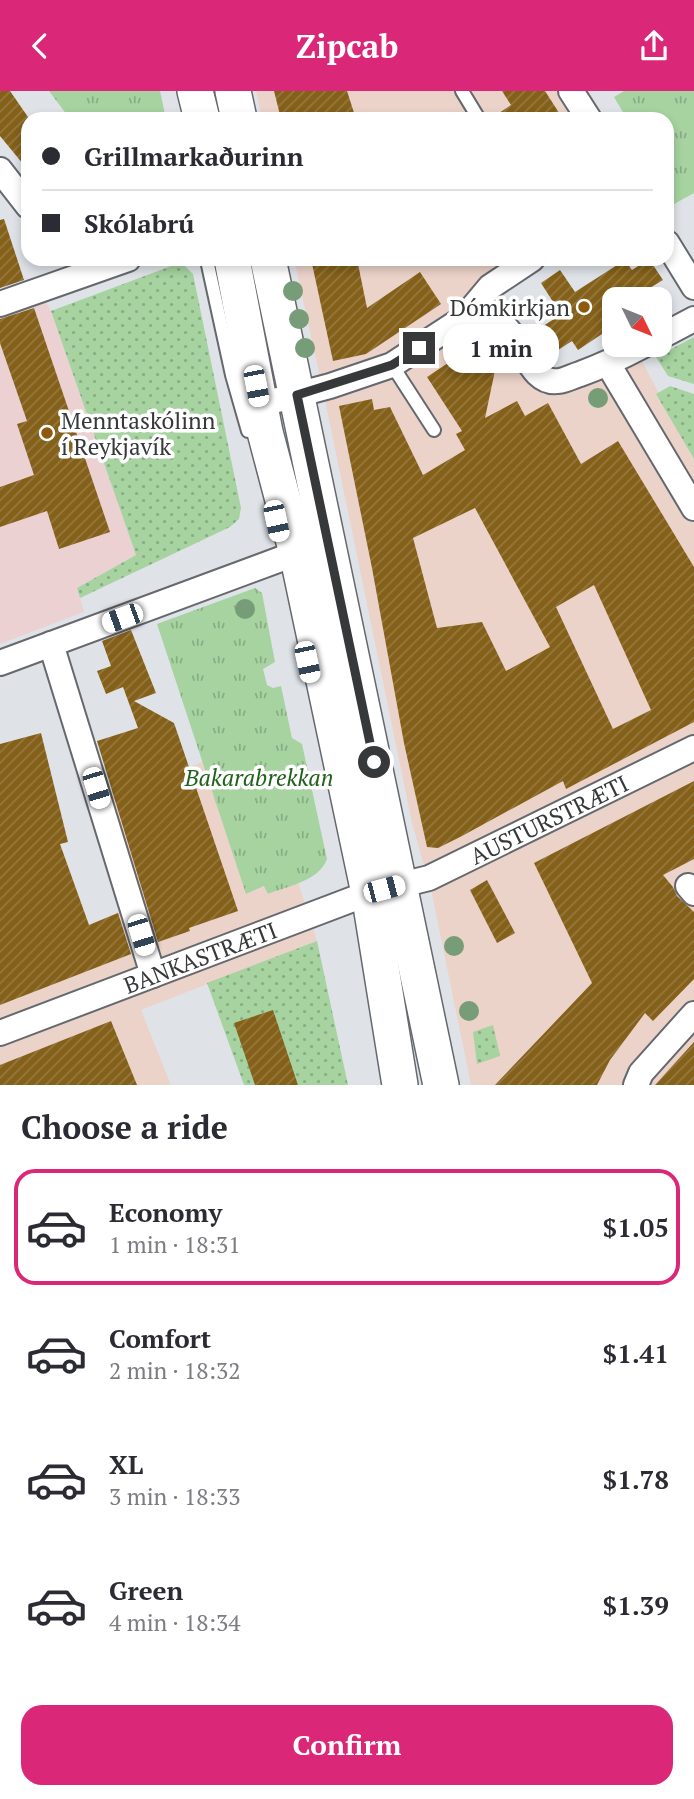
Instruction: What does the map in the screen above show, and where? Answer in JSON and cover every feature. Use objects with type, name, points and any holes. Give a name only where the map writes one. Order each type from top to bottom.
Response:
[{"type":"main road","points":[[195,91],[200,112]]},
{"type":"main road","points":[[233,91],[238,112]]},
{"type":"main road","points":[[233,266],[289,566],[358,843],[385,889],[441,1085]]},
{"type":"main road","points":[[269,266],[297,395],[385,889],[400,1085]]},
{"type":"street","points":[[571,91],[584,112]]},
{"type":"street","points":[[0,170],[21,197]]},
{"type":"street","points":[[674,254],[694,287]]},
{"type":"street","points":[[0,304],[75,266]]},
{"type":"street","points":[[259,405],[392,365],[464,319],[490,287],[522,266]]},
{"type":"street","points":[[464,319],[483,316],[501,322],[508,328],[533,368],[558,382],[621,357]]},
{"type":"street","points":[[672,331],[694,319]]},
{"type":"street","points":[[608,364],[694,508]]},
{"type":"street","points":[[0,663],[289,566]]},
{"type":"street","points":[[51,644],[153,975]]},
{"type":"street","name":"AUSTURSTRÆTI","points":[[385,889],[429,878],[694,748]]},
{"type":"street","name":"BANKASTRÆTI","points":[[0,1033],[385,889]]},
{"type":"street","points":[[636,1085],[641,1073],[694,1014]]},
{"type":"lane","points":[[462,91],[475,112]]},
{"type":"lane","points":[[208,266],[232,375],[249,435],[259,457],[289,566]]},
{"type":"lane","points":[[392,365],[434,430]]},
{"type":"lane","points":[[385,889],[416,907],[453,1085]]},
{"type":"shaded area","points":[[256,91],[566,91],[580,112],[260,112]]},
{"type":"shaded area","points":[[296,266],[502,266],[479,281],[472,292],[542,380],[629,358],[642,361],[694,460],[694,1085],[471,1085],[432,894],[412,823]]},
{"type":"shaded area","name":"Menntaskólinn í Reykjavík","points":[[37,284],[51,311],[136,555],[77,588],[84,612],[0,644],[0,297]]},
{"type":"shaded area","points":[[203,762],[246,894],[265,886],[269,894],[298,882],[317,941],[141,1010],[171,1085],[0,1085],[0,820],[48,942],[123,910],[88,799]]},
{"type":"green space","points":[[49,91],[160,91],[164,112],[65,112]]},
{"type":"green space","points":[[624,91],[694,91],[694,193],[674,204],[674,112],[623,112],[614,97]]},
{"type":"green space","points":[[171,266],[185,266],[193,274],[241,508],[239,519],[230,527],[80,598],[77,588],[136,555],[51,311]]},
{"type":"green space","points":[[694,337],[694,384],[668,376],[656,357],[672,357],[672,349]]},
{"type":"green space","points":[[670,386],[694,394],[694,459],[656,394]]},
{"type":"green space","name":"Bakarabrekkan","points":[[255,588],[262,593],[275,662],[263,669],[267,685],[273,688],[281,686],[292,738],[302,744],[327,859],[310,878],[268,894],[264,886],[246,894],[157,624]]},
{"type":"green space","points":[[317,941],[348,1085],[244,1085],[207,983]]},
{"type":"green space","points":[[493,1025],[500,1056],[477,1064],[473,1032]]},
{"type":"building","points":[[0,91],[10,91],[25,112],[21,112],[21,162],[0,136]]},
{"type":"building","points":[[274,91],[347,91],[354,112],[279,112]]},
{"type":"building","points":[[502,91],[545,91],[558,112],[500,112],[511,105]]},
{"type":"building","points":[[4,219],[24,280],[0,288],[0,220]]},
{"type":"building","points":[[313,266],[358,266],[367,308],[420,272],[441,304],[366,354],[333,361]]},
{"type":"building","name":"Dómkirkjan","points":[[616,266],[629,266],[632,270],[638,266],[654,266],[663,280],[652,287],[602,287],[602,334],[578,350],[572,341],[552,354],[537,330],[557,317],[551,308],[555,305],[541,283],[560,270],[575,292]]},
{"type":"building","points":[[34,308],[110,532],[59,549],[47,511],[0,527],[0,487],[34,475],[17,424],[27,421],[0,343],[0,319]]},
{"type":"building","points":[[476,332],[479,332],[497,361],[485,418],[517,401],[525,416],[548,403],[581,464],[618,441],[694,567],[694,722],[566,789],[563,781],[438,848],[427,847],[404,743],[339,406],[372,399],[374,410],[390,407],[423,475],[465,450],[456,434],[462,431],[427,377],[472,347]],"holes":[[[475,508],[550,647],[506,671],[482,622],[437,628],[413,538]],[[594,585],[651,710],[613,729],[556,607]]]},
{"type":"building","points":[[131,630],[156,693],[134,701],[174,723],[238,911],[158,942],[97,741],[138,728],[123,687],[106,694],[97,671],[111,666],[102,641]]},
{"type":"building","points":[[41,733],[68,842],[60,844],[89,925],[118,913],[131,954],[0,1005],[0,744]]},
{"type":"building","points":[[694,781],[694,859],[663,875],[677,896],[694,912],[694,979],[653,1021],[645,1013],[610,1060],[597,1085],[495,1085],[592,983],[534,863]]},
{"type":"building","points":[[487,880],[515,933],[497,943],[470,890]]},
{"type":"building","points":[[273,1010],[298,1085],[255,1085],[234,1023]]},
{"type":"building","points":[[111,1021],[137,1085],[0,1085],[0,1065]]},
{"type":"building","points":[[694,1042],[694,1085],[655,1085]]},
{"type":"place","name":"Dómkirkjan","points":[[584,307]]},
{"type":"place","name":"Menntaskólinn í Reykjavík","points":[[47,433]]},
{"type":"route","points":[[374,762],[297,395],[392,365],[419,348]]}]
